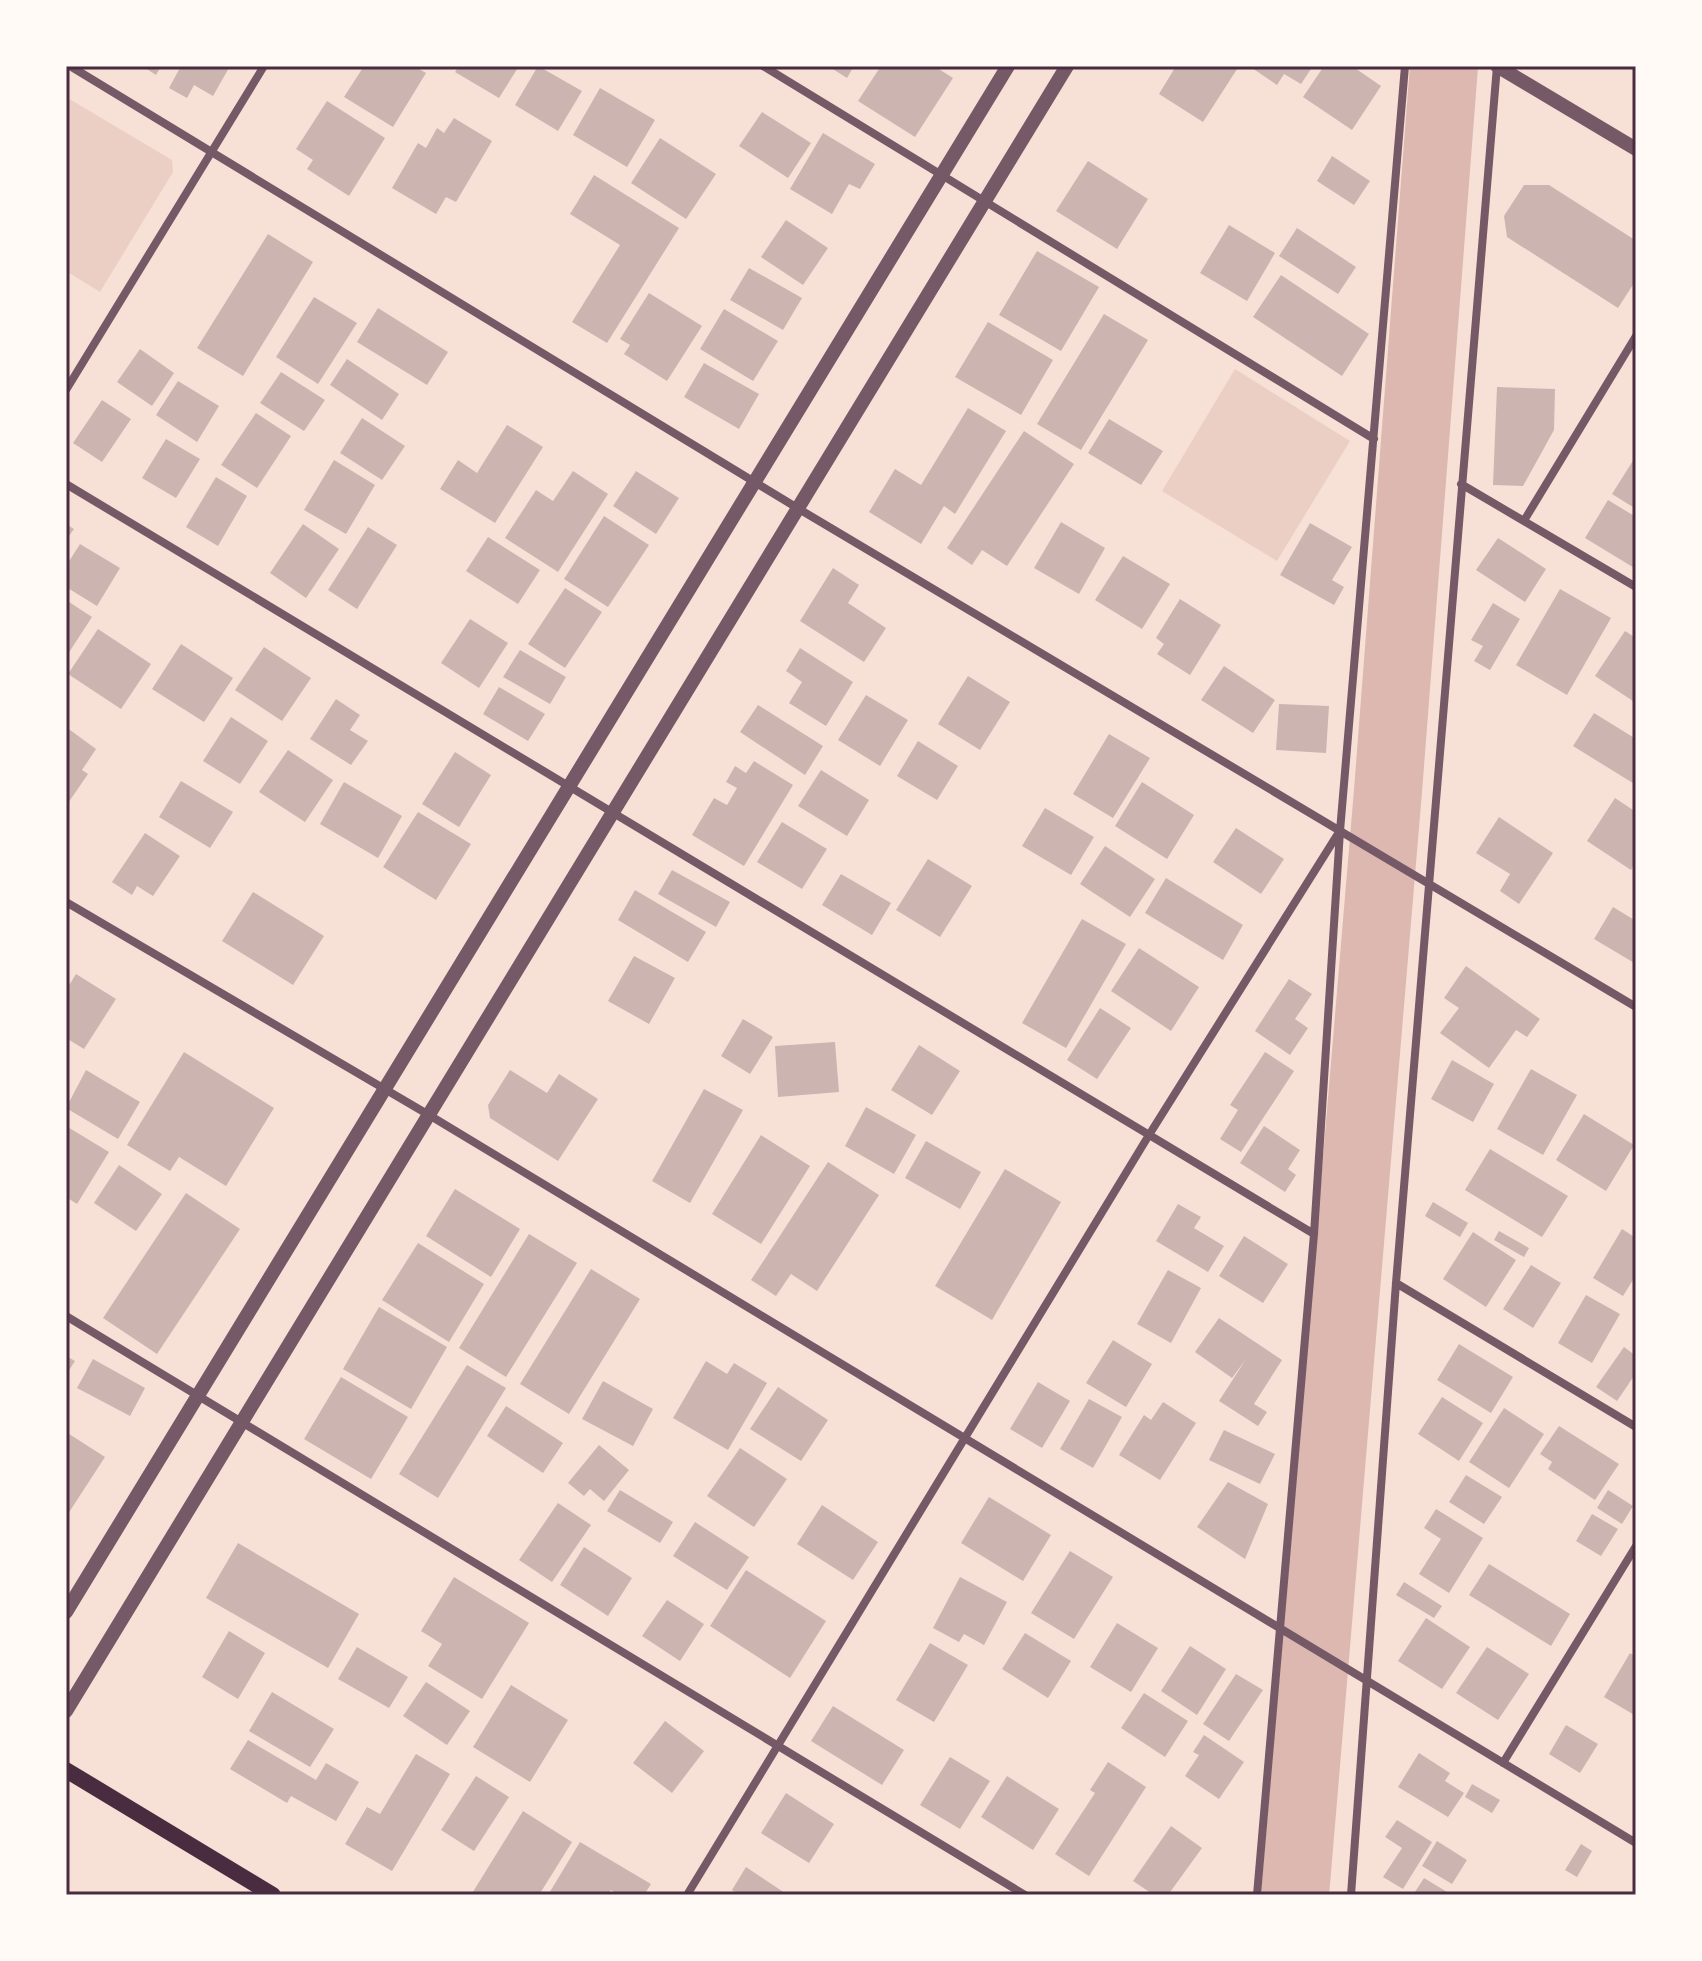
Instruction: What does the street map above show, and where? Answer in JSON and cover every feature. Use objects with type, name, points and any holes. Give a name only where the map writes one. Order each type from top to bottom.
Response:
[{"type":"main road","points":[[66,1770],[273,1895]]},
{"type":"street","points":[[70,66],[799,509],[1636,1007]]},
{"type":"street","points":[[66,390],[264,66]]},
{"type":"street","points":[[763,66],[943,173],[985,203],[1374,439]]},
{"type":"street","points":[[66,1612],[1008,66]]},
{"type":"street","points":[[66,1711],[1067,66]]},
{"type":"street","points":[[1257,1895],[1314,1234],[1340,831],[1405,66]]},
{"type":"street","points":[[1351,1895],[1396,1283],[1432,884],[1461,484],[1497,66],[1636,149]]},
{"type":"street","points":[[1525,519],[1636,336]]},
{"type":"street","points":[[66,484],[1314,1234]]},
{"type":"street","points":[[1461,484],[1636,587]]},
{"type":"street","points":[[687,1895],[964,1436],[1340,831]]},
{"type":"street","points":[[66,902],[429,1115],[1636,1843]]},
{"type":"street","points":[[1396,1283],[1636,1427]]},
{"type":"street","points":[[66,1316],[1025,1895]]},
{"type":"street","points":[[1503,1763],[1636,1546]]},
{"type":"shaded area","points":[[66,97],[172,160],[173,172],[100,292],[66,271]]},
{"type":"shaded area","points":[[1235,369],[1350,441],[1277,561],[1162,491]]},
{"type":"building","points":[[142,66],[161,66],[156,75]]},
{"type":"building","points":[[181,66],[230,66],[213,96],[194,85],[187,98],[169,88]]},
{"type":"building","points":[[364,66],[414,66],[426,73],[393,127],[344,97]]},
{"type":"building","points":[[459,66],[519,66],[499,98],[455,72]]},
{"type":"building","points":[[538,66],[582,91],[558,131],[515,105]]},
{"type":"building","points":[[828,66],[854,66],[847,78]]},
{"type":"building","points":[[881,66],[934,66],[953,78],[915,137],[858,101]]},
{"type":"building","points":[[1176,66],[1239,66],[1203,122],[1159,94]]},
{"type":"building","points":[[1249,66],[1313,66],[1301,84],[1284,74],[1277,85]]},
{"type":"building","points":[[1324,66],[1352,66],[1381,86],[1352,130],[1303,97]]},
{"type":"building","points":[[600,88],[655,120],[627,167],[573,135]]},
{"type":"building","points":[[327,101],[385,138],[349,196],[307,169],[313,160],[296,149]]},
{"type":"building","points":[[762,112],[811,143],[788,178],[739,146]]},
{"type":"building","points":[[454,118],[492,141],[456,202],[446,197],[436,214],[392,188],[418,143],[426,148],[437,128],[444,133]]},
{"type":"building","points":[[823,133],[875,164],[860,189],[849,184],[832,214],[790,189]]},
{"type":"building","points":[[660,138],[716,174],[686,219],[631,183]]},
{"type":"building","points":[[1332,156],[1370,181],[1354,205],[1317,181]]},
{"type":"building","points":[[1088,161],[1148,199],[1117,249],[1056,211]]},
{"type":"building","points":[[594,175],[679,228],[607,343],[572,322],[620,245],[570,214]]},
{"type":"building","points":[[1524,185],[1549,185],[1635,240],[1636,280],[1618,308],[1507,237],[1504,216]]},
{"type":"building","points":[[786,220],[828,248],[803,285],[761,257]]},
{"type":"building","points":[[1229,225],[1275,253],[1247,301],[1200,273]]},
{"type":"building","points":[[1297,228],[1356,267],[1338,294],[1279,256]]},
{"type":"building","points":[[268,234],[313,262],[243,376],[197,348]]},
{"type":"building","points":[[1037,251],[1099,287],[1061,351],[999,315]]},
{"type":"building","points":[[749,268],[802,298],[783,330],[730,300]]},
{"type":"building","points":[[1281,275],[1369,334],[1342,376],[1253,317]]},
{"type":"building","points":[[649,293],[702,326],[667,381],[624,354],[630,345],[620,339]]},
{"type":"building","points":[[314,297],[357,323],[318,384],[276,357]]},
{"type":"building","points":[[378,308],[448,352],[427,385],[357,342]]},
{"type":"building","points":[[724,309],[778,341],[753,381],[700,349]]},
{"type":"building","points":[[1104,314],[1148,340],[1081,450],[1037,424]]},
{"type":"building","points":[[988,322],[1053,360],[1021,415],[955,377]]},
{"type":"building","points":[[140,349],[174,373],[152,406],[117,382]]},
{"type":"building","points":[[347,359],[399,394],[382,420],[330,385]]},
{"type":"building","points":[[704,363],[759,394],[739,429],[684,397]]},
{"type":"building","points":[[281,372],[325,400],[304,431],[260,403]]},
{"type":"building","points":[[178,381],[219,406],[197,442],[156,415]]},
{"type":"building","points":[[1497,387],[1555,389],[1554,430],[1523,486],[1493,485]]},
{"type":"building","points":[[102,400],[131,419],[102,462],[73,443]]},
{"type":"building","points":[[968,408],[1006,431],[955,514],[944,506],[921,544],[869,512],[895,469],[921,485]]},
{"type":"building","points":[[256,413],[291,436],[257,488],[221,465]]},
{"type":"building","points":[[362,418],[405,446],[382,480],[340,453]]},
{"type":"building","points":[[1109,419],[1163,451],[1141,485],[1088,453]]},
{"type":"building","points":[[507,425],[543,447],[495,523],[440,489],[458,460],[477,473]]},
{"type":"building","points":[[1024,431],[1074,464],[1007,566],[982,550],[972,565],[947,548]]},
{"type":"building","points":[[166,439],[200,459],[176,498],[142,478]]},
{"type":"building","points":[[1634,459],[1636,461],[1636,509],[1612,494]]},
{"type":"building","points":[[334,460],[375,485],[346,534],[304,510]]},
{"type":"building","points":[[573,471],[608,494],[558,572],[505,538],[536,490],[553,501]]},
{"type":"building","points":[[636,471],[679,498],[656,534],[613,506]]},
{"type":"building","points":[[216,477],[247,496],[218,546],[186,527]]},
{"type":"building","points":[[1608,500],[1636,517],[1636,569],[1585,538]]},
{"type":"building","points":[[604,516],[649,545],[608,607],[564,579]]},
{"type":"building","points":[[1061,522],[1105,548],[1079,594],[1034,568]]},
{"type":"building","points":[[1310,523],[1352,547],[1332,580],[1344,587],[1334,605],[1280,575]]},
{"type":"building","points":[[66,524],[74,529],[66,540]]},
{"type":"building","points":[[303,524],[339,549],[306,598],[270,573]]},
{"type":"building","points":[[368,527],[397,545],[357,609],[328,590]]},
{"type":"building","points":[[488,537],[540,570],[518,604],[466,571]]},
{"type":"building","points":[[1498,538],[1546,569],[1525,602],[1476,570]]},
{"type":"building","points":[[80,544],[120,568],[97,606],[66,587],[66,566]]},
{"type":"building","points":[[1123,556],[1170,584],[1142,629],[1095,600]]},
{"type":"building","points":[[833,568],[859,585],[848,603],[886,628],[864,662],[800,621]]},
{"type":"building","points":[[565,588],[602,612],[565,668],[528,644]]},
{"type":"building","points":[[1560,589],[1611,618],[1567,695],[1516,665]]},
{"type":"building","points":[[1180,599],[1221,625],[1190,675],[1157,654],[1164,644],[1156,638]]},
{"type":"building","points":[[66,600],[92,617],[66,657]]},
{"type":"building","points":[[1493,603],[1520,619],[1490,670],[1474,661],[1483,646],[1471,640]]},
{"type":"building","points":[[470,619],[508,643],[479,688],[441,663]]},
{"type":"building","points":[[98,629],[151,664],[121,709],[68,674]]},
{"type":"building","points":[[1625,631],[1636,638],[1636,703],[1595,676]]},
{"type":"building","points":[[181,644],[233,678],[204,722],[152,689]]},
{"type":"building","points":[[264,647],[311,678],[282,721],[235,690]]},
{"type":"building","points":[[800,648],[853,682],[826,726],[789,703],[802,682],[786,671]]},
{"type":"building","points":[[520,650],[566,677],[550,704],[503,677]]},
{"type":"building","points":[[1224,666],[1275,700],[1253,733],[1201,700]]},
{"type":"building","points":[[968,676],[1010,702],[980,750],[938,724]]},
{"type":"building","points":[[499,687],[545,714],[528,741],[483,714]]},
{"type":"building","points":[[866,695],[908,720],[880,766],[838,740]]},
{"type":"building","points":[[336,699],[360,715],[350,730],[368,741],[351,765],[310,739]]},
{"type":"building","points":[[1279,704],[1329,706],[1326,753],[1276,750]]},
{"type":"building","points":[[758,705],[823,746],[805,775],[740,732]]},
{"type":"building","points":[[1594,713],[1636,739],[1636,785],[1573,746]]},
{"type":"building","points":[[231,717],[268,741],[240,784],[203,761]]},
{"type":"building","points":[[66,727],[96,749],[82,770],[88,774],[66,806]]},
{"type":"building","points":[[1109,734],[1150,758],[1113,818],[1073,794]]},
{"type":"building","points":[[918,741],[958,766],[937,800],[897,776]]},
{"type":"building","points":[[288,750],[333,780],[305,822],[259,792]]},
{"type":"building","points":[[455,752],[491,775],[459,827],[422,804]]},
{"type":"building","points":[[754,761],[793,785],[744,866],[692,835],[714,798],[727,805],[737,788],[726,782],[735,766],[746,773]]},
{"type":"building","points":[[821,770],[869,800],[847,836],[798,806]]},
{"type":"building","points":[[181,781],[233,812],[210,848],[159,817]]},
{"type":"building","points":[[344,782],[402,816],[378,858],[320,824]]},
{"type":"building","points":[[1142,782],[1194,815],[1167,859],[1115,826]]},
{"type":"building","points":[[1615,798],[1636,812],[1636,861],[1631,870],[1587,841]]},
{"type":"building","points":[[1045,808],[1094,837],[1071,875],[1022,846]]},
{"type":"building","points":[[418,812],[471,844],[436,900],[383,867]]},
{"type":"building","points":[[1499,817],[1553,853],[1519,904],[1500,891],[1510,874],[1476,853]]},
{"type":"building","points":[[782,822],[827,849],[802,889],[757,862]]},
{"type":"building","points":[[1236,828],[1284,859],[1261,894],[1213,862]]},
{"type":"building","points":[[145,833],[180,856],[153,896],[137,886],[132,895],[112,882]]},
{"type":"building","points":[[1105,846],[1155,879],[1130,917],[1080,884]]},
{"type":"building","points":[[928,859],[972,886],[940,937],[896,910]]},
{"type":"building","points":[[672,870],[730,902],[716,927],[658,894]]},
{"type":"building","points":[[841,874],[891,903],[872,935],[822,905]]},
{"type":"building","points":[[1166,878],[1243,925],[1223,960],[1145,913]]},
{"type":"building","points":[[635,890],[706,932],[688,962],[618,920]]},
{"type":"building","points":[[253,892],[324,936],[293,985],[222,941]]},
{"type":"building","points":[[1613,907],[1636,921],[1636,964],[1594,939]]},
{"type":"building","points":[[1082,919],[1126,944],[1066,1048],[1022,1023]]},
{"type":"building","points":[[1139,948],[1199,987],[1171,1031],[1111,991]]},
{"type":"building","points":[[634,956],[675,978],[649,1024],[608,1001]]},
{"type":"building","points":[[1466,966],[1540,1019],[1527,1037],[1516,1030],[1489,1068],[1440,1033],[1459,1008],[1444,998]]},
{"type":"building","points":[[76,974],[116,999],[84,1049],[66,1038],[66,990]]},
{"type":"building","points":[[1289,979],[1312,994],[1295,1019],[1308,1028],[1290,1055],[1255,1031]]},
{"type":"building","points":[[1100,1008],[1131,1028],[1097,1079],[1067,1060]]},
{"type":"building","points":[[743,1019],[773,1037],[750,1074],[721,1056]]},
{"type":"building","points":[[835,1042],[839,1092],[778,1097],[775,1046]]},
{"type":"building","points":[[919,1045],[960,1071],[932,1115],[891,1090]]},
{"type":"building","points":[[184,1052],[274,1108],[226,1186],[179,1157],[170,1171],[127,1145]]},
{"type":"building","points":[[1265,1052],[1294,1071],[1241,1152],[1220,1139],[1238,1110],[1230,1105]]},
{"type":"building","points":[[1452,1060],[1494,1084],[1473,1122],[1431,1099]]},
{"type":"building","points":[[1531,1069],[1577,1095],[1543,1155],[1497,1129]]},
{"type":"building","points":[[86,1070],[140,1102],[118,1139],[66,1108]]},
{"type":"building","points":[[510,1070],[547,1093],[559,1074],[598,1099],[558,1161],[490,1118],[488,1105]]},
{"type":"building","points":[[704,1089],[743,1110],[690,1203],[652,1181]]},
{"type":"building","points":[[866,1107],[916,1135],[894,1174],[845,1146]]},
{"type":"building","points":[[1584,1114],[1634,1145],[1606,1191],[1556,1160]]},
{"type":"building","points":[[66,1126],[109,1152],[77,1204],[66,1197]]},
{"type":"building","points":[[1264,1126],[1300,1150],[1288,1169],[1296,1175],[1285,1192],[1240,1163]]},
{"type":"building","points":[[761,1135],[810,1166],[761,1244],[712,1214]]},
{"type":"building","points":[[926,1141],[981,1172],[960,1209],[905,1178]]},
{"type":"building","points":[[1490,1149],[1568,1196],[1542,1237],[1465,1190]]},
{"type":"building","points":[[828,1162],[879,1195],[817,1291],[791,1274],[776,1296],[751,1280]]},
{"type":"building","points":[[119,1165],[162,1194],[136,1231],[94,1203]]},
{"type":"building","points":[[1005,1169],[1061,1202],[992,1320],[935,1286]]},
{"type":"building","points":[[455,1189],[520,1229],[491,1277],[426,1236]]},
{"type":"building","points":[[186,1193],[240,1229],[157,1354],[103,1318]]},
{"type":"building","points":[[1433,1202],[1468,1223],[1460,1237],[1425,1216]]},
{"type":"building","points":[[1178,1204],[1201,1217],[1194,1228],[1224,1246],[1208,1272],[1156,1241]]},
{"type":"building","points":[[1622,1229],[1636,1238],[1636,1275],[1623,1296],[1593,1278]]},
{"type":"building","points":[[1499,1231],[1529,1248],[1524,1257],[1494,1240]]},
{"type":"building","points":[[1473,1232],[1516,1260],[1486,1307],[1443,1279]]},
{"type":"building","points":[[529,1234],[577,1263],[506,1377],[459,1348]]},
{"type":"building","points":[[1244,1236],[1288,1264],[1263,1303],[1219,1276]]},
{"type":"building","points":[[418,1243],[484,1284],[449,1342],[382,1300]]},
{"type":"building","points":[[1531,1265],[1561,1283],[1533,1328],[1503,1309]]},
{"type":"building","points":[[591,1269],[640,1299],[569,1414],[520,1384]]},
{"type":"building","points":[[1168,1270],[1201,1288],[1171,1343],[1137,1324]]},
{"type":"building","points":[[1586,1295],[1620,1314],[1592,1363],[1558,1343]]},
{"type":"building","points":[[379,1307],[447,1347],[411,1409],[343,1369]]},
{"type":"building","points":[[1219,1318],[1282,1360],[1254,1404],[1267,1412],[1258,1426],[1219,1401],[1246,1359],[1232,1378],[1195,1352]]},
{"type":"building","points":[[1113,1340],[1152,1364],[1126,1407],[1086,1383]]},
{"type":"building","points":[[1459,1344],[1513,1377],[1491,1413],[1437,1380]]},
{"type":"building","points":[[1624,1347],[1636,1356],[1636,1373],[1617,1401],[1596,1387]]},
{"type":"building","points":[[66,1356],[75,1361],[66,1375]]},
{"type":"building","points":[[93,1359],[145,1388],[130,1416],[77,1388]]},
{"type":"building","points":[[706,1361],[727,1374],[734,1363],[767,1383],[728,1450],[673,1418]]},
{"type":"building","points":[[467,1365],[506,1388],[438,1498],[399,1474]]},
{"type":"building","points":[[341,1377],[408,1417],[371,1479],[304,1439]]},
{"type":"building","points":[[603,1381],[653,1409],[633,1446],[582,1419]]},
{"type":"building","points":[[1038,1382],[1070,1401],[1042,1448],[1010,1429]]},
{"type":"building","points":[[778,1387],[828,1420],[801,1461],[750,1429]]},
{"type":"building","points":[[1442,1397],[1483,1423],[1459,1461],[1418,1434]]},
{"type":"building","points":[[1089,1399],[1122,1417],[1093,1468],[1060,1449]]},
{"type":"building","points":[[1163,1402],[1196,1423],[1160,1480],[1119,1455],[1144,1415],[1151,1420]]},
{"type":"building","points":[[506,1406],[563,1443],[543,1473],[487,1436]]},
{"type":"building","points":[[1504,1408],[1544,1434],[1509,1488],[1469,1462]]},
{"type":"building","points":[[1559,1426],[1619,1464],[1595,1500],[1548,1469],[1552,1462],[1540,1454]]},
{"type":"building","points":[[1224,1430],[1275,1454],[1260,1484],[1209,1460]]},
{"type":"building","points":[[66,1432],[105,1457],[66,1517]]},
{"type":"building","points":[[599,1445],[629,1470],[604,1501],[590,1489],[584,1496],[568,1483]]},
{"type":"building","points":[[740,1448],[787,1479],[754,1527],[707,1496]]},
{"type":"building","points":[[1466,1475],[1502,1497],[1484,1524],[1449,1502]]},
{"type":"building","points":[[1228,1482],[1268,1504],[1245,1559],[1197,1527]]},
{"type":"building","points":[[620,1490],[673,1522],[660,1543],[607,1511]]},
{"type":"building","points":[[1608,1490],[1633,1506],[1622,1524],[1597,1508]]},
{"type":"building","points":[[989,1497],[1051,1535],[1023,1581],[961,1543]]},
{"type":"building","points":[[558,1503],[591,1525],[552,1582],[519,1560]]},
{"type":"building","points":[[822,1505],[878,1542],[853,1580],[797,1544]]},
{"type":"building","points":[[1436,1509],[1483,1538],[1449,1593],[1419,1574],[1441,1539],[1424,1528]]},
{"type":"building","points":[[1592,1514],[1618,1529],[1601,1556],[1576,1541]]},
{"type":"building","points":[[695,1522],[749,1557],[727,1590],[673,1556]]},
{"type":"building","points":[[238,1543],[359,1614],[328,1668],[206,1598]]},
{"type":"building","points":[[584,1547],[632,1578],[608,1616],[560,1585]]},
{"type":"building","points":[[1070,1551],[1113,1577],[1074,1639],[1031,1613]]},
{"type":"building","points":[[1489,1564],[1570,1614],[1551,1646],[1469,1595]]},
{"type":"building","points":[[746,1570],[826,1621],[790,1678],[710,1626]]},
{"type":"building","points":[[454,1577],[529,1623],[482,1699],[428,1666],[442,1644],[421,1631]]},
{"type":"building","points":[[960,1577],[1007,1602],[984,1645],[964,1634],[959,1642],[933,1628]]},
{"type":"building","points":[[1404,1582],[1442,1606],[1434,1618],[1396,1595]]},
{"type":"building","points":[[667,1600],[704,1624],[680,1661],[642,1636]]},
{"type":"building","points":[[1426,1618],[1470,1647],[1442,1689],[1398,1661]]},
{"type":"building","points":[[1117,1623],[1158,1648],[1131,1692],[1090,1667]]},
{"type":"building","points":[[229,1631],[265,1653],[238,1699],[202,1677]]},
{"type":"building","points":[[1025,1633],[1071,1661],[1048,1698],[1002,1669]]},
{"type":"building","points":[[930,1643],[968,1665],[934,1722],[896,1700]]},
{"type":"building","points":[[1190,1646],[1226,1669],[1197,1715],[1161,1691]]},
{"type":"building","points":[[357,1647],[408,1677],[389,1708],[338,1679]]},
{"type":"building","points":[[1487,1647],[1529,1674],[1498,1720],[1456,1693]]},
{"type":"building","points":[[1630,1653],[1636,1657],[1636,1716],[1604,1697]]},
{"type":"building","points":[[1236,1674],[1263,1690],[1229,1741],[1203,1724]]},
{"type":"building","points":[[426,1682],[470,1711],[447,1745],[403,1716]]},
{"type":"building","points":[[511,1685],[568,1720],[530,1782],[473,1747]]},
{"type":"building","points":[[272,1692],[334,1729],[310,1767],[249,1731]]},
{"type":"building","points":[[1144,1693],[1188,1721],[1165,1757],[1121,1728]]},
{"type":"building","points":[[833,1706],[904,1750],[882,1785],[811,1741]]},
{"type":"building","points":[[665,1721],[704,1751],[672,1793],[633,1763]]},
{"type":"building","points":[[1566,1725],[1598,1744],[1580,1773],[1549,1754]]},
{"type":"building","points":[[1204,1735],[1244,1762],[1219,1799],[1185,1776],[1199,1755],[1193,1752]]},
{"type":"building","points":[[248,1740],[316,1780],[326,1763],[359,1782],[336,1821],[291,1796],[287,1803],[230,1769]]},
{"type":"building","points":[[1419,1753],[1450,1773],[1445,1781],[1464,1793],[1448,1817],[1398,1787]]},
{"type":"building","points":[[416,1754],[450,1774],[392,1871],[345,1844],[367,1807],[380,1814]]},
{"type":"building","points":[[950,1757],[990,1781],[960,1829],[920,1805]]},
{"type":"building","points":[[1108,1762],[1146,1787],[1089,1876],[1055,1854],[1095,1793],[1090,1790]]},
{"type":"building","points":[[476,1776],[509,1797],[474,1851],[441,1830]]},
{"type":"building","points":[[1007,1776],[1059,1809],[1033,1850],[981,1817]]},
{"type":"building","points":[[1472,1784],[1500,1800],[1492,1813],[1465,1797]]},
{"type":"building","points":[[786,1793],[834,1824],[809,1863],[761,1833]]},
{"type":"building","points":[[523,1811],[572,1842],[539,1895],[471,1895]]},
{"type":"building","points":[[1397,1820],[1432,1842],[1403,1889],[1383,1877],[1402,1848],[1385,1837]]},
{"type":"building","points":[[1171,1826],[1202,1848],[1168,1895],[1154,1895],[1133,1881]]},
{"type":"building","points":[[1437,1841],[1467,1860],[1452,1884],[1422,1866]]},
{"type":"building","points":[[580,1842],[651,1884],[644,1895],[619,1895],[611,1890],[608,1895],[548,1895]]},
{"type":"building","points":[[1581,1844],[1592,1851],[1577,1877],[1565,1870]]},
{"type":"building","points":[[746,1867],[788,1895],[740,1895],[732,1890]]},
{"type":"building","points":[[1424,1878],[1452,1895],[1413,1895]]},
{"type":"waterway","points":[[1295,1895],[1388,791],[1444,66]]}]
